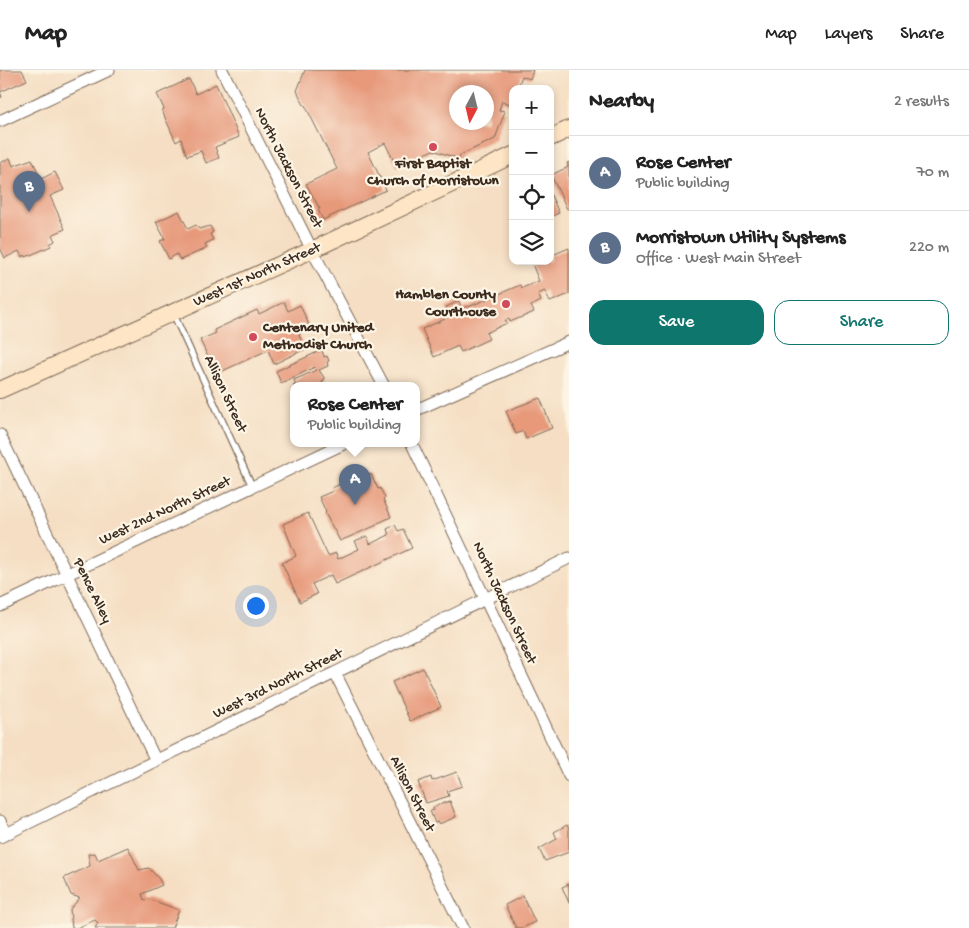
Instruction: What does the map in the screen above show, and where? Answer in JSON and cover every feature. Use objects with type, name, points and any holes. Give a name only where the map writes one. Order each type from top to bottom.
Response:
[{"type":"main road","points":[[554,136],[569,129]]},
{"type":"main road","name":"West 1st North Street","points":[[0,390],[312,250],[509,157]]},
{"type":"street","points":[[0,121],[109,70]]},
{"type":"street","name":"North Jackson Street","points":[[222,70],[312,250],[382,382]]},
{"type":"street","points":[[420,408],[569,342]]},
{"type":"street","name":"Pence Alley","points":[[0,435],[156,761]]},
{"type":"street","name":"West 2nd North Street","points":[[0,606],[336,447]]},
{"type":"street","name":"North Jackson Street","points":[[413,447],[569,776]]},
{"type":"street","name":"West 3rd North Street","points":[[3,835],[569,558]]},
{"type":"street","name":"Allison Street","points":[[335,673],[463,928]]},
{"type":"street","points":[[0,821],[3,835]]},
{"type":"lane","name":"Allison Street","points":[[173,313],[252,486]]},
{"type":"building","points":[[0,70],[22,70],[27,80],[0,92]]},
{"type":"building","name":"First Baptist Church of Morristown","points":[[305,70],[533,70],[530,79],[522,76],[519,85],[509,85],[509,104],[502,101],[499,110],[505,111],[495,139],[460,155],[459,159],[433,150],[397,167],[385,143],[368,152],[386,190],[323,220],[318,210],[320,209],[306,184],[337,169],[297,91]]},
{"type":"building","points":[[189,79],[196,94],[216,84],[239,137],[215,147],[219,158],[206,163],[201,151],[187,156],[181,139],[176,142],[162,111],[164,109],[157,94]]},
{"type":"building","points":[[10,158],[13,166],[32,159],[41,179],[55,172],[64,190],[50,196],[65,229],[52,235],[55,241],[50,244],[51,246],[26,257],[25,255],[22,257],[19,251],[5,258],[0,248],[0,163]]},
{"type":"building","points":[[569,162],[569,208],[567,209],[554,181],[554,174],[568,167],[567,163]]},
{"type":"building","points":[[554,202],[559,213],[554,215]]},
{"type":"building","points":[[179,211],[188,229],[196,225],[199,229],[210,226],[213,232],[210,234],[213,240],[205,244],[207,248],[180,260],[177,254],[169,259],[160,241],[165,239],[156,222]]},
{"type":"building","name":"Hamblen County Courthouse","points":[[569,248],[569,294],[550,302],[545,291],[538,294],[541,301],[531,306],[534,312],[510,322],[509,319],[505,320],[507,323],[486,333],[489,339],[461,352],[458,346],[434,357],[422,329],[450,315],[446,307],[459,301],[462,309],[495,296],[496,299],[500,297],[499,294],[520,285],[522,288],[539,281],[532,265],[554,265],[554,254]]},
{"type":"building","name":"Centenary United Methodist Church","points":[[284,302],[288,311],[300,305],[309,325],[299,329],[301,333],[299,335],[305,349],[274,364],[268,350],[216,374],[200,340],[216,333],[214,330],[257,310],[259,314]]},
{"type":"building","points":[[322,350],[324,357],[327,356],[329,361],[327,362],[328,366],[319,370],[325,379],[322,382],[295,382],[294,380],[316,370],[315,367],[281,383],[276,371]]},
{"type":"building","points":[[540,398],[552,428],[526,439],[523,431],[516,434],[506,411]]},
{"type":"building","points":[[371,474],[378,489],[380,488],[385,498],[383,499],[391,517],[340,541],[319,497],[333,491],[332,488],[355,477],[357,480]]},
{"type":"building","points":[[308,513],[328,556],[336,553],[338,559],[359,549],[355,541],[367,536],[370,544],[389,535],[387,529],[395,525],[398,531],[403,529],[412,548],[335,584],[331,575],[312,584],[317,594],[300,602],[282,563],[296,556],[283,524]]},
{"type":"building","points":[[423,668],[441,707],[410,721],[392,682]]},
{"type":"building","points":[[457,772],[462,786],[447,791],[449,796],[426,803],[418,782],[431,777],[432,781]]},
{"type":"building","points":[[450,801],[456,817],[439,824],[438,822],[435,823],[430,811],[434,810],[433,807]]},
{"type":"building","points":[[567,825],[569,829],[569,852],[545,861],[539,849],[557,839],[554,832]]},
{"type":"building","points":[[128,847],[139,870],[149,868],[162,885],[142,894],[144,900],[149,899],[179,910],[172,928],[95,928],[98,923],[95,920],[77,928],[72,928],[70,909],[80,898],[71,895],[64,878],[90,866],[88,854],[95,853],[98,860]]},
{"type":"building","points":[[569,884],[569,903],[562,887]]},
{"type":"building","points":[[523,896],[535,922],[522,928],[516,928],[505,905]]},
{"type":"place","name":"First Baptist Church of Morristown","points":[[433,147]]},
{"type":"place","name":"Morristown Utility Systems","points":[[29,212]]},
{"type":"place","name":"Hamblen County Courthouse","points":[[506,304]]},
{"type":"place","name":"Centenary United Methodist Church","points":[[253,337]]},
{"type":"place","name":"Rose Center","points":[[355,505]]}]
